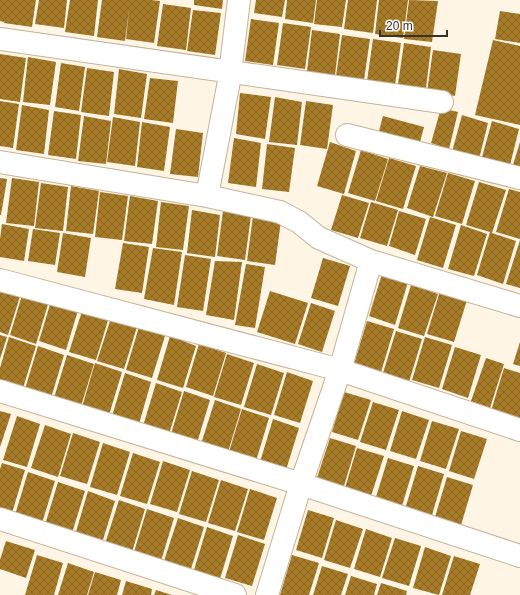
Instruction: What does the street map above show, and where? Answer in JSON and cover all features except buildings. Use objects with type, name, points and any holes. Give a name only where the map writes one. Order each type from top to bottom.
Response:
[{"type":"street","points":[[207,196],[230,72],[239,0]]},
{"type":"street","points":[[0,39],[442,102]]},
{"type":"street","points":[[347,135],[520,178]]},
{"type":"street","points":[[0,162],[207,196],[280,212],[299,222],[319,238],[371,261],[520,306]]},
{"type":"street","points":[[267,595],[301,484],[340,370],[371,261]]},
{"type":"street","points":[[0,280],[340,370],[520,430]]},
{"type":"street","points":[[0,391],[301,484],[520,556]]},
{"type":"street","points":[[0,519],[235,595]]}]
